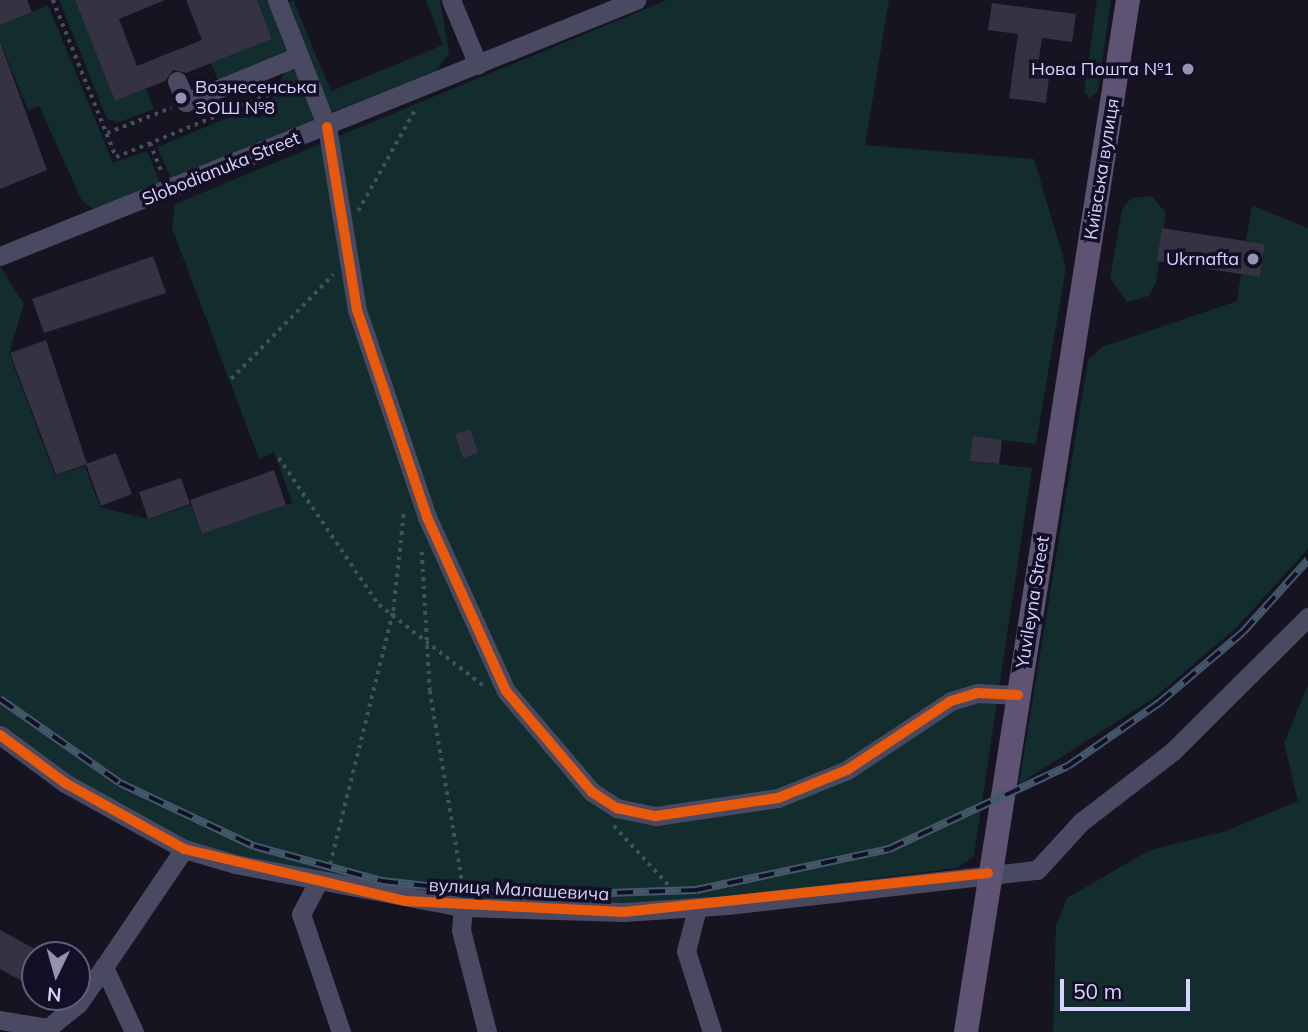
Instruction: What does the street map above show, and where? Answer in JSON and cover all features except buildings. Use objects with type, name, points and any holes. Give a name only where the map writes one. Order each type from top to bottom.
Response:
[{"type":"main road","name":"Київська вулиця","points":[[1075,339],[1128,0]]},
{"type":"main road","name":"Yuvileyna Street","points":[[966,1032],[988,873],[1075,339]]},
{"type":"street","points":[[276,0],[327,127],[347,232],[347,256],[370,359],[427,517],[506,691],[604,801],[656,816],[778,798],[847,770],[951,701],[977,693],[1018,695]]},
{"type":"street","points":[[450,0],[478,65]]},
{"type":"street","name":"Slobodianuka Street","points":[[0,256],[170,191],[636,0]]},
{"type":"street","points":[[177,81],[186,102],[299,56]]},
{"type":"street","name":"вулиця Малашевича","points":[[0,735],[65,783],[184,849],[318,882],[463,907],[689,908],[988,873],[1017,876],[1037,870],[1081,822],[1172,752],[1308,617]]},
{"type":"street","points":[[0,1020],[48,1028],[78,1004],[184,849]]},
{"type":"street","points":[[318,882],[301,914],[341,1032]]},
{"type":"street","points":[[463,907],[461,930],[487,1032]]},
{"type":"street","points":[[689,908],[686,951],[712,1032]]},
{"type":"street","points":[[104,967],[134,1032]]},
{"type":"path","points":[[53,0],[116,157],[268,95]]},
{"type":"path","points":[[347,232],[430,85]]},
{"type":"path","points":[[107,134],[186,102]]},
{"type":"path","points":[[150,143],[170,191]]},
{"type":"path","points":[[231,379],[347,256]]},
{"type":"path","points":[[279,458],[391,618],[488,690]]},
{"type":"path","points":[[318,882],[327,875],[348,807],[391,618],[405,501]]},
{"type":"path","points":[[422,547],[426,643],[444,787],[463,870],[463,907]]},
{"type":"path","points":[[610,821],[633,854],[667,876],[689,908]]},
{"type":"green space","points":[[0,0],[14,20],[48,5],[113,163],[147,151],[161,185],[93,209],[82,201],[39,106],[28,110],[0,41]]},
{"type":"green space","points":[[59,0],[75,0],[115,101],[146,89],[154,109],[119,122],[107,119]]},
{"type":"green space","points":[[257,0],[272,0],[289,51],[219,83],[211,63],[272,39]]},
{"type":"green space","points":[[293,0],[331,91],[443,45],[426,0],[440,0],[449,53],[436,71],[332,112],[284,4]]},
{"type":"green space","points":[[667,0],[889,0],[865,145],[1034,159],[1066,267],[1036,444],[974,437],[971,461],[1032,468],[974,856],[957,868],[679,903],[463,902],[186,844],[70,779],[0,728],[0,266],[24,304],[9,353],[55,476],[85,466],[100,507],[148,519],[191,505],[202,534],[292,503],[274,452],[259,459],[172,228],[175,204]]},
{"type":"green space","points":[[1097,0],[1111,0],[1098,91],[1090,98],[1084,92]]},
{"type":"green space","points":[[287,68],[296,70],[316,112],[313,121],[172,181],[157,147],[271,100]]},
{"type":"green space","points":[[1152,196],[1166,213],[1156,283],[1149,296],[1127,302],[1110,278],[1122,210],[1131,198]]},
{"type":"green space","points":[[1252,205],[1308,228],[1308,549],[1236,628],[1154,698],[1019,784],[1088,360],[1102,347],[1237,301],[1241,274],[1260,277],[1265,244],[1246,241]]},
{"type":"green space","points":[[1308,685],[1308,1032],[1053,1032],[1056,926],[1067,898],[1150,850],[1226,831],[1298,801],[1284,743]]},
{"type":"railway","points":[[0,699],[120,783],[254,846],[382,881],[521,896],[696,890],[889,849],[1068,766],[1159,703],[1243,632],[1308,560]]},
{"type":"cycle path","points":[[327,127],[357,310],[427,517],[506,691],[592,792],[617,808],[656,816],[778,798],[847,770],[951,701],[977,693],[1018,695]]},
{"type":"cycle path","points":[[0,735],[65,783],[184,849],[406,901],[624,912],[988,873]]},
{"type":"place","name":"Нова Пошта №1","points":[[1188,69]]},
{"type":"place","name":"Вознесенська ЗОШ №8","points":[[181,98]]},
{"type":"place","name":"Ukrnafta","points":[[1253,259]]}]
